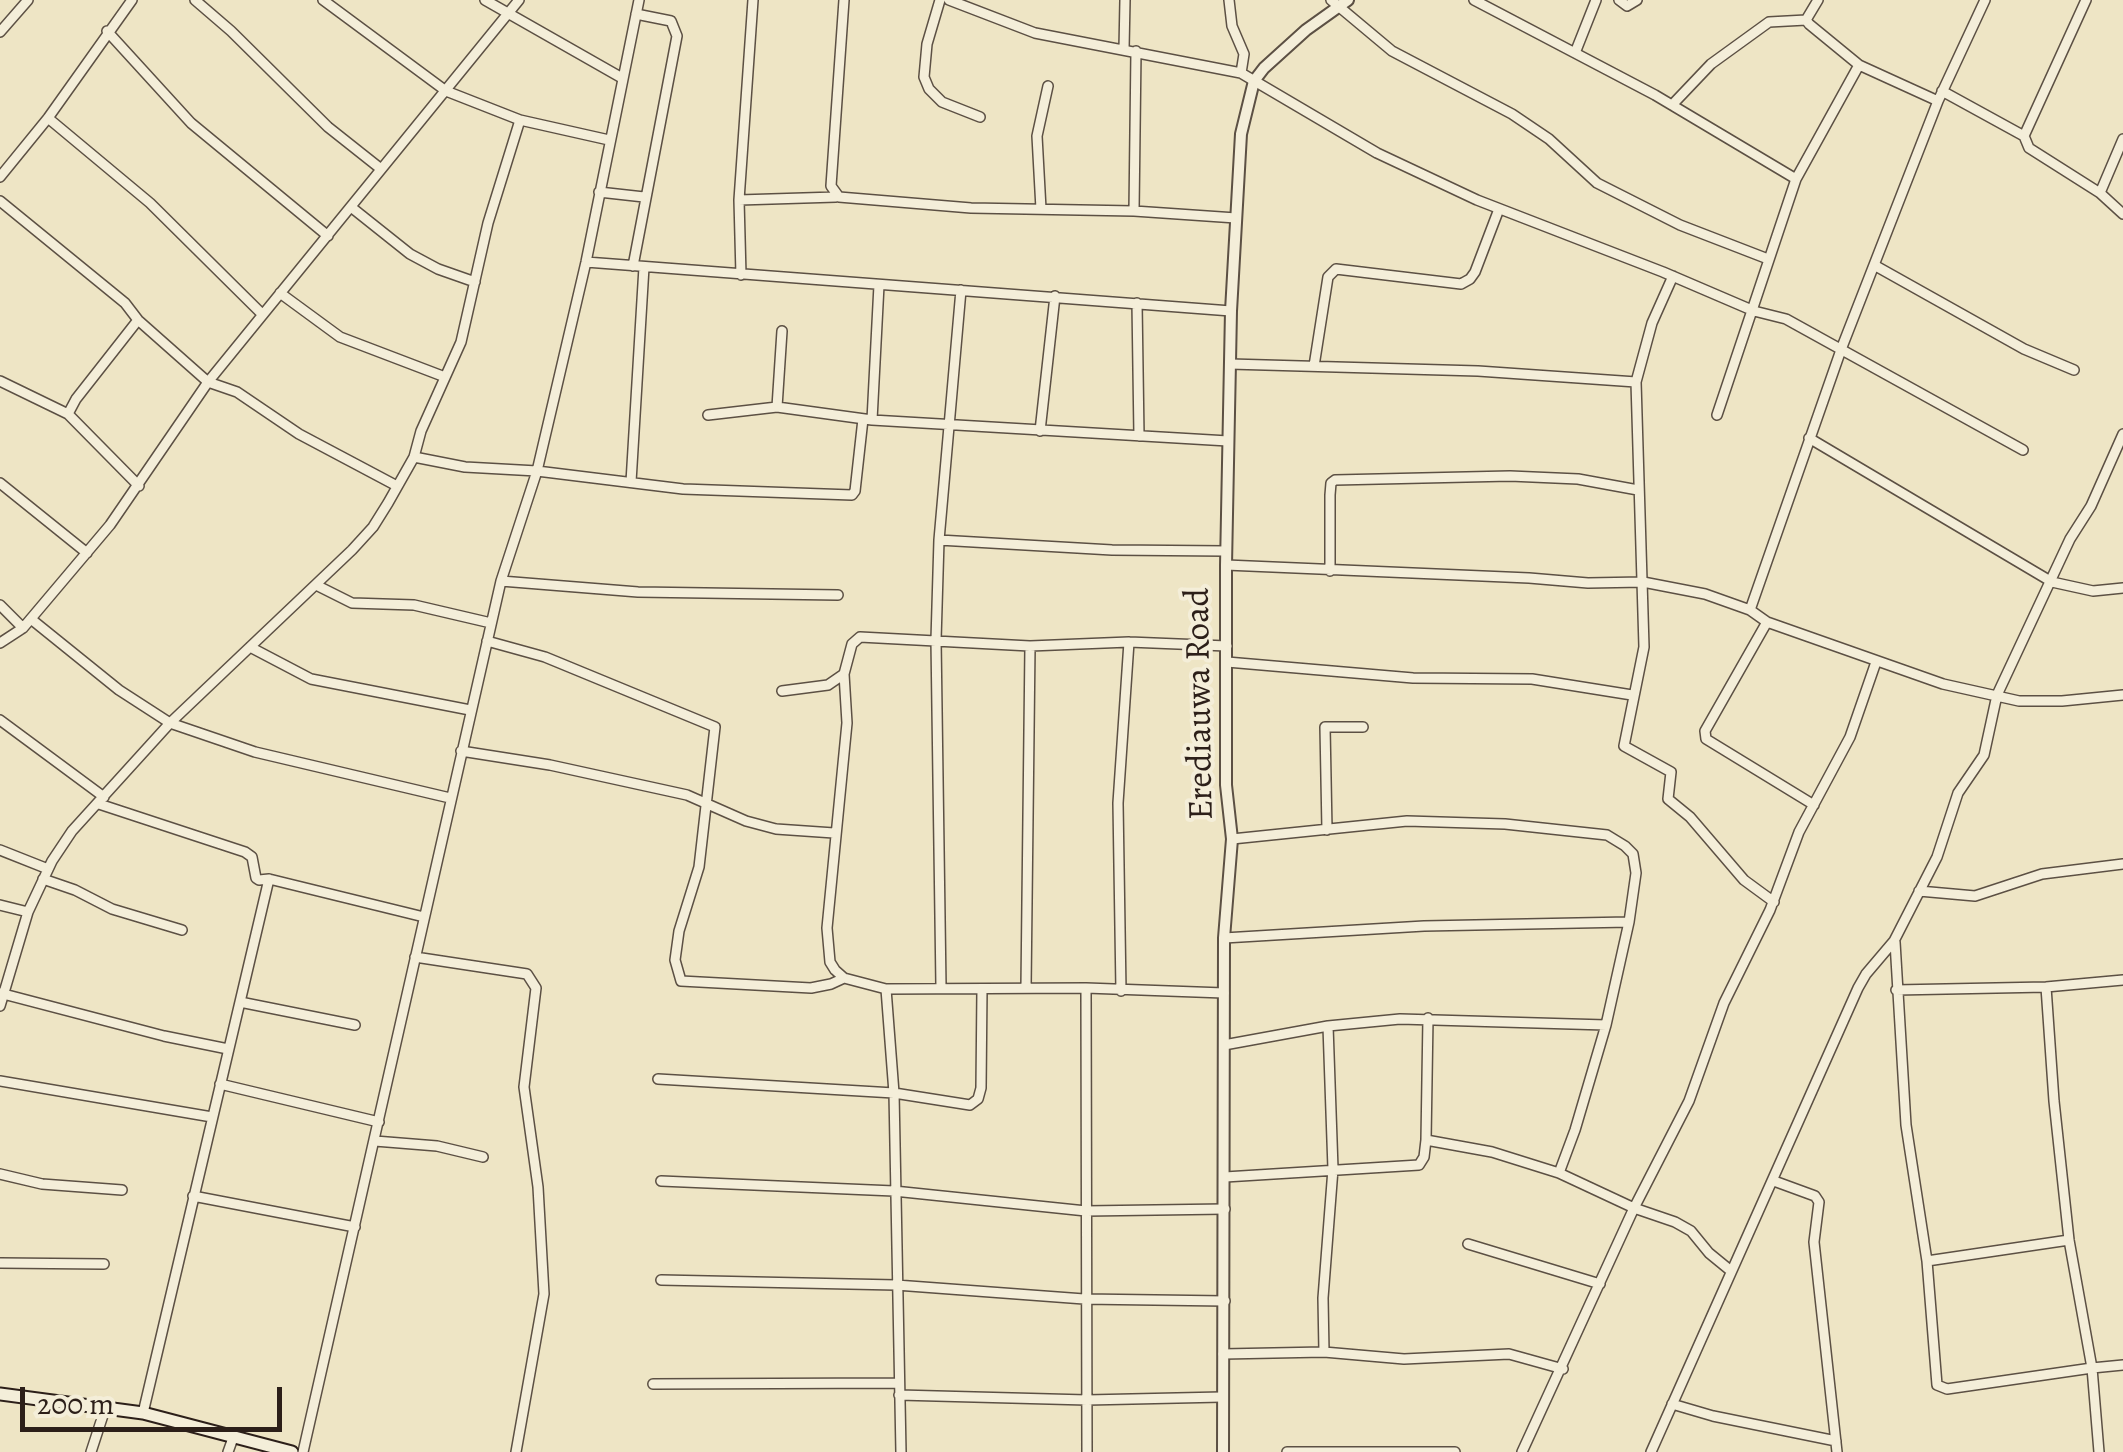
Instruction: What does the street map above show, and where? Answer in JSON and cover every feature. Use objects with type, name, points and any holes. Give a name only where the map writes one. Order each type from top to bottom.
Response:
[{"type":"main road","points":[[0,1394],[143,1413],[292,1452]]},
{"type":"street","points":[[0,32],[28,0]]},
{"type":"street","points":[[0,177],[48,118],[132,0]]},
{"type":"street","points":[[195,0],[328,128],[382,168]]},
{"type":"street","points":[[323,0],[446,92],[520,120],[609,140]]},
{"type":"street","points":[[485,0],[622,78]]},
{"type":"street","points":[[0,642],[23,628],[88,552],[139,486],[208,382],[519,0]]},
{"type":"street","points":[[302,1452],[501,580],[536,471],[586,262],[639,0]]},
{"type":"street","points":[[741,275],[739,200],[753,0]]},
{"type":"street","points":[[838,197],[830,186],[844,0]]},
{"type":"street","points":[[940,0],[926,44],[924,77],[942,102],[980,117]]},
{"type":"street","points":[[949,0],[1035,33],[1241,73],[1377,153],[1499,209],[1754,311],[1786,319],[2023,450]]},
{"type":"street","points":[[1124,49],[1125,0]]},
{"type":"street","points":[[1229,0],[1232,26],[1244,54],[1241,73]]},
{"type":"street","name":"Erediauwa Road","points":[[1223,1452],[1224,938],[1232,838],[1226,785],[1226,552],[1231,311],[1240,134],[1254,82],[1276,54],[1333,4],[1348,0]]},
{"type":"street","points":[[1474,0],[1672,106],[1796,178]]},
{"type":"street","points":[[1576,53],[1596,0]]},
{"type":"street","points":[[1619,0],[1627,6],[1637,0]]},
{"type":"street","points":[[1806,20],[1818,0]]},
{"type":"street","points":[[1750,610],[1842,347],[1940,96],[1985,0]]},
{"type":"street","points":[[2024,136],[2086,0]]},
{"type":"street","points":[[1333,4],[1392,51],[1512,114],[1549,139],[1597,183],[1680,225],[1768,259]]},
{"type":"street","points":[[631,482],[644,197],[677,36],[671,22],[636,14]]},
{"type":"street","points":[[1672,106],[1711,64],[1768,22],[1806,20],[1859,65],[1940,96],[2024,136],[2029,148],[2100,193],[2123,214]]},
{"type":"street","points":[[107,31],[191,123],[328,236]]},
{"type":"street","points":[[1134,210],[1136,51]]},
{"type":"street","points":[[1717,414],[1796,178],[1859,65]]},
{"type":"street","points":[[1040,209],[1037,136],[1048,86]]},
{"type":"street","points":[[48,118],[150,203],[262,314]]},
{"type":"street","points":[[0,1006],[28,912],[48,868],[72,830],[170,723],[373,527],[414,457],[461,342],[488,223],[520,120]]},
{"type":"street","points":[[2100,193],[2123,138]]},
{"type":"street","points":[[599,192],[644,197]]},
{"type":"street","points":[[739,200],[838,197],[971,208],[1134,210],[1236,218]]},
{"type":"street","points":[[0,201],[125,303],[138,320],[208,382],[237,392],[299,434],[397,486]]},
{"type":"street","points":[[351,207],[410,254],[475,282]]},
{"type":"street","points":[[1314,366],[1328,277],[1336,269],[1461,284],[1475,272],[1499,209]]},
{"type":"street","points":[[586,262],[1231,311]]},
{"type":"street","points":[[1874,265],[2024,349],[2074,370]]},
{"type":"street","points":[[1673,276],[1652,323],[1636,382],[1644,646],[1624,746],[1671,772],[1668,799],[1690,817],[1744,880],[1774,902]]},
{"type":"street","points":[[414,457],[465,468],[536,471],[683,489],[852,495],[867,419],[879,284]]},
{"type":"street","points":[[942,987],[936,640],[939,540],[960,290]]},
{"type":"street","points":[[280,294],[340,337],[446,377]]},
{"type":"street","points":[[1040,432],[1054,296]]},
{"type":"street","points":[[1137,303],[1139,436]]},
{"type":"street","points":[[68,414],[138,320]]},
{"type":"street","points":[[777,407],[782,332]]},
{"type":"street","points":[[1230,364],[1636,382]]},
{"type":"street","points":[[0,380],[68,414],[139,486]]},
{"type":"street","points":[[708,416],[777,407],[948,426],[1228,441]]},
{"type":"street","points":[[1651,1452],[1858,988],[1894,940],[1936,857],[1958,793],[1984,756],[1997,695],[2123,434]]},
{"type":"street","points":[[1809,438],[2052,582],[2093,591],[2123,588]]},
{"type":"street","points":[[1330,572],[1330,495],[1331,483],[1336,480],[1510,476],[1578,479],[1638,490]]},
{"type":"street","points":[[0,483],[88,552]]},
{"type":"street","points":[[939,540],[1226,552]]},
{"type":"street","points":[[1226,565],[1588,584],[1643,582],[1705,594],[1750,610],[1767,622],[1943,684],[2019,701],[2123,694]]},
{"type":"street","points":[[501,580],[638,592],[838,595]]},
{"type":"street","points":[[316,585],[352,604],[414,605],[491,623]]},
{"type":"street","points":[[0,605],[23,628]]},
{"type":"street","points":[[31,619],[119,690],[170,723],[255,752],[450,798]]},
{"type":"street","points":[[1767,622],[1705,731],[1706,739],[1814,805]]},
{"type":"street","points":[[1224,993],[1086,988],[886,989],[844,978],[830,962],[827,928],[846,724],[844,674],[852,644],[860,637],[1030,646],[1130,642],[1227,646]]},
{"type":"street","points":[[487,641],[545,657],[715,727],[698,867],[675,960],[680,981],[812,988],[844,978]]},
{"type":"street","points":[[1121,991],[1118,804],[1130,642]]},
{"type":"street","points":[[1026,988],[1030,646]]},
{"type":"street","points":[[250,647],[311,678],[470,710]]},
{"type":"street","points":[[1227,662],[1413,678],[1532,679],[1632,695]]},
{"type":"street","points":[[1522,1452],[1634,1208],[1689,1100],[1724,1003],[1774,902],[1799,832],[1850,737],[1876,662]]},
{"type":"street","points":[[782,691],[828,685],[844,674]]},
{"type":"street","points":[[0,720],[101,800],[245,852],[252,858],[256,878],[424,917]]},
{"type":"street","points":[[1328,830],[1325,727],[1363,728]]},
{"type":"street","points":[[461,751],[550,764],[686,795],[746,821],[776,829],[834,833]]},
{"type":"street","points":[[1232,838],[1406,821],[1505,824],[1607,835],[1632,854],[1636,872],[1629,922],[1606,1026],[1559,1174]]},
{"type":"street","points":[[0,850],[48,868]]},
{"type":"street","points":[[1919,891],[1975,896],[2042,874],[2123,864]]},
{"type":"street","points":[[43,879],[76,890],[112,909],[182,930]]},
{"type":"street","points":[[143,1413],[269,879]]},
{"type":"street","points":[[0,906],[28,912]]},
{"type":"street","points":[[1224,938],[1424,926],[1629,922]]},
{"type":"street","points":[[1894,940],[1906,1126],[1927,1260],[1937,1385],[1941,1389],[2123,1365]]},
{"type":"street","points":[[415,957],[527,974],[536,988],[524,1087],[538,1187],[544,1294],[516,1452]]},
{"type":"street","points":[[1896,990],[2123,980]]},
{"type":"street","points":[[2046,986],[2054,1101],[2070,1240],[2092,1368],[2099,1452]]},
{"type":"street","points":[[1086,988],[1087,1452]]},
{"type":"street","points":[[886,989],[894,1094],[901,1452]]},
{"type":"street","points":[[658,1079],[894,1094],[970,1105],[978,1099],[982,989]]},
{"type":"street","points":[[1,994],[228,1049]]},
{"type":"street","points":[[240,1002],[355,1025]]},
{"type":"street","points":[[1224,1044],[1328,1026],[1428,1018],[1606,1026]]},
{"type":"street","points":[[1225,1177],[1419,1166],[1426,1140],[1428,1018]]},
{"type":"street","points":[[1324,1352],[1323,1298],[1333,1168],[1328,1026]]},
{"type":"street","points":[[0,1081],[212,1117]]},
{"type":"street","points":[[220,1084],[379,1122]]},
{"type":"street","points":[[1426,1140],[1492,1152],[1559,1174],[1676,1222],[1691,1231],[1731,1271]]},
{"type":"street","points":[[375,1141],[436,1146],[484,1157]]},
{"type":"street","points":[[0,1174],[42,1184],[122,1190]]},
{"type":"street","points":[[661,1181],[894,1191],[1086,1211],[1225,1210]]},
{"type":"street","points":[[1672,1404],[1837,1447],[1814,1242],[1819,1202],[1815,1196],[1774,1181]]},
{"type":"street","points":[[193,1196],[355,1227]]},
{"type":"street","points":[[1927,1260],[2070,1240]]},
{"type":"street","points":[[1468,1244],[1600,1284]]},
{"type":"street","points":[[0,1263],[104,1264]]},
{"type":"street","points":[[662,1280],[896,1285],[1084,1299],[1225,1301]]},
{"type":"street","points":[[1223,1354],[1324,1352],[1404,1359],[1508,1354],[1563,1369]]},
{"type":"street","points":[[652,1384],[899,1382]]},
{"type":"street","points":[[899,1394],[1087,1400],[1222,1398]]},
{"type":"street","points":[[91,1452],[106,1409]]},
{"type":"street","points":[[228,1452],[233,1438]]},
{"type":"street","points":[[1287,1452],[1455,1452]]}]
